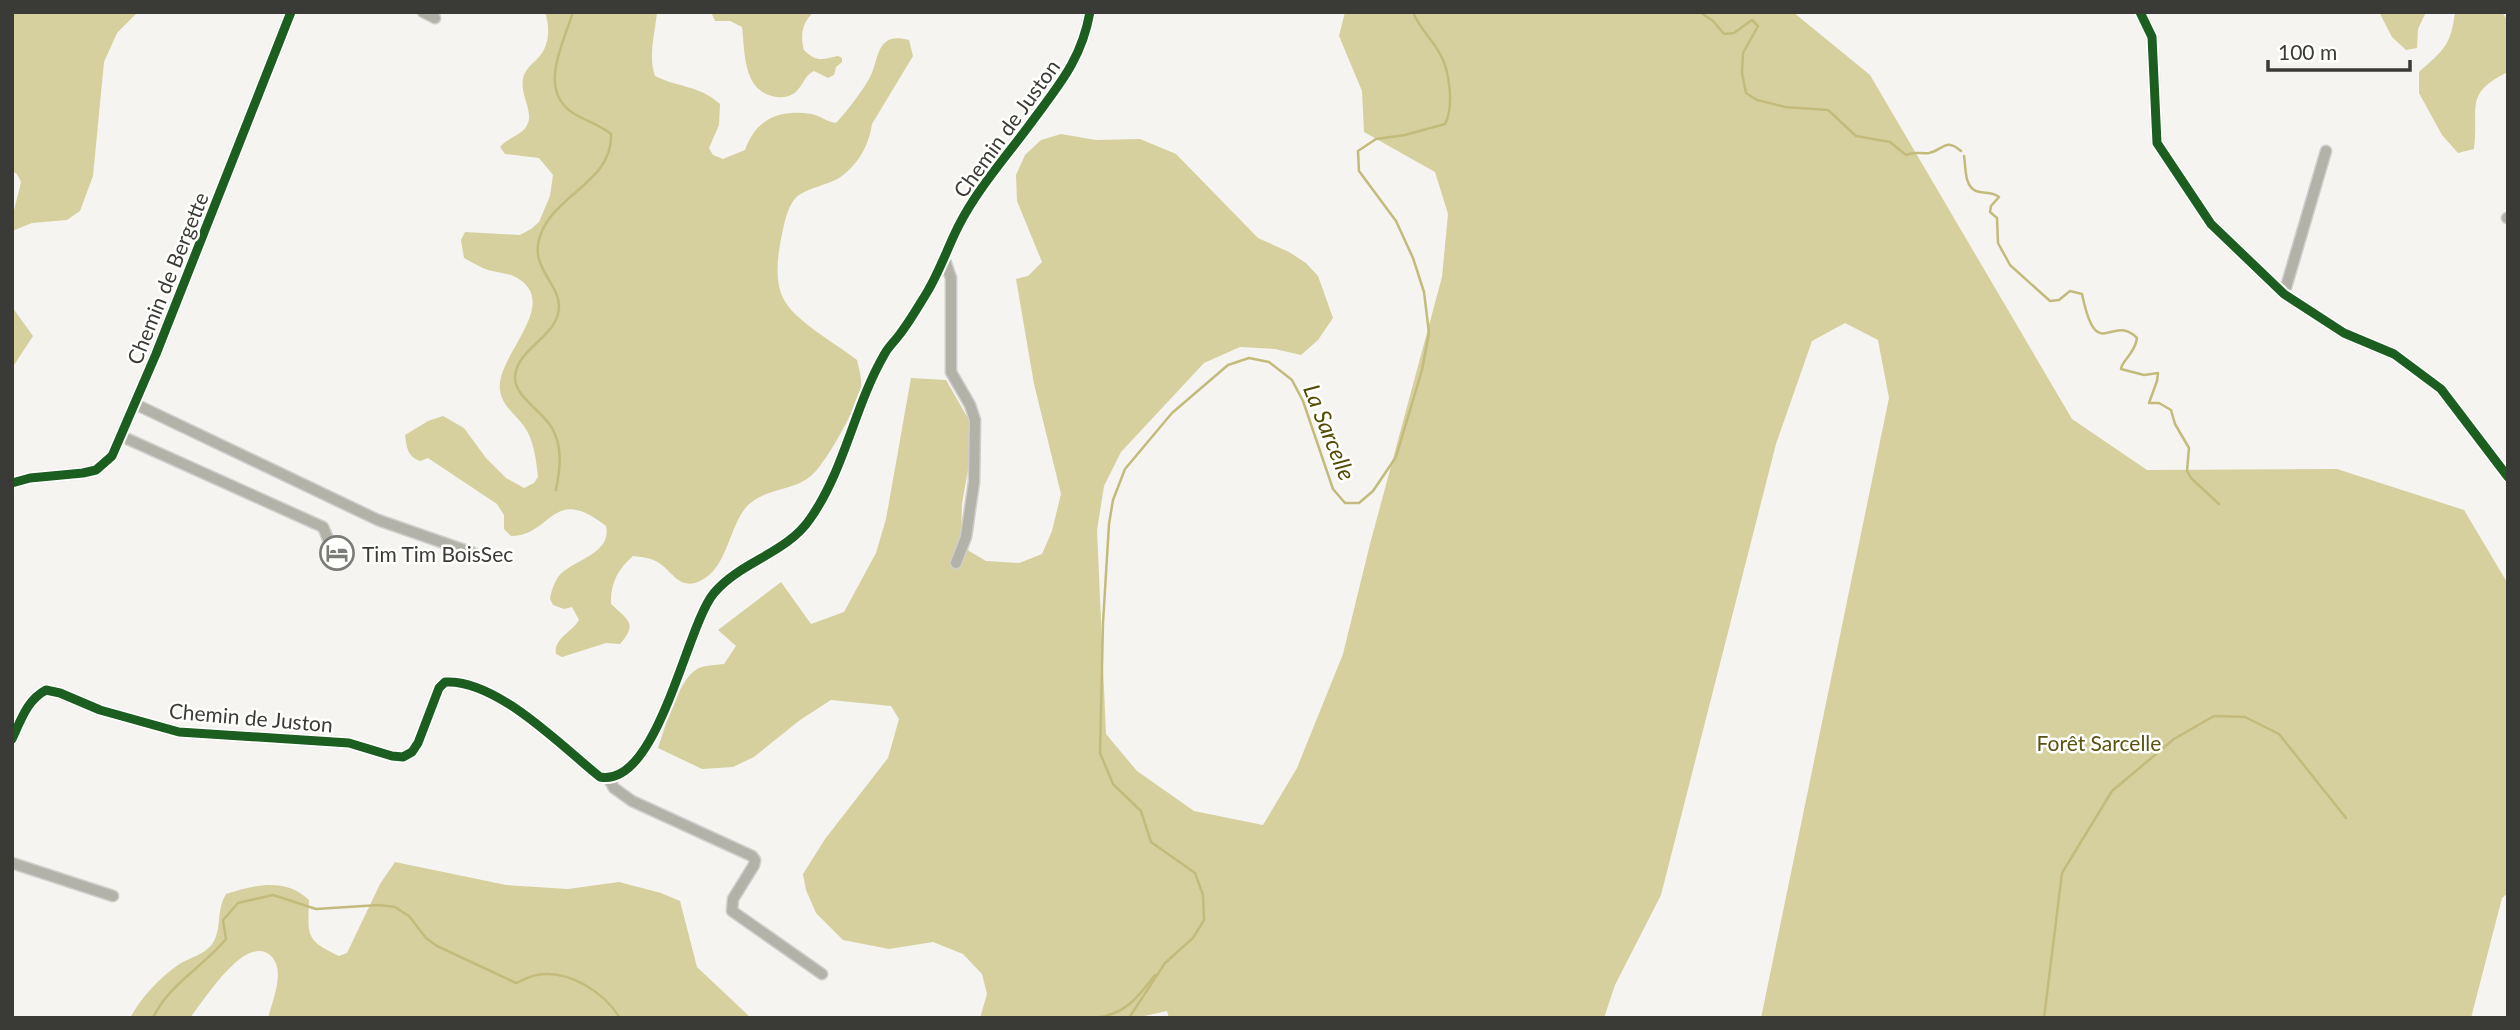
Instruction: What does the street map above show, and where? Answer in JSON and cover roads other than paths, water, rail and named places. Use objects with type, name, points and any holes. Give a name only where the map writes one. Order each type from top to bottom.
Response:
[{"type":"street","name":"Chemin de Bergette","points":[[12,483],[30,478],[96,470],[112,456],[291,12]]},
{"type":"street","points":[[423,12],[435,19]]},
{"type":"street","name":"Chemin de Juston","points":[[12,739],[28,706],[36,695],[46,690],[136,722],[179,732],[284,741],[349,743],[403,757],[412,752],[418,743],[439,688],[444,682],[455,681],[507,702],[534,721],[600,777],[609,779],[618,775],[630,765],[655,733],[676,686],[703,610],[714,593],[729,579],[781,548],[809,522],[838,468],[884,354],[927,293],[958,226],[978,195],[1075,62],[1087,32],[1090,12]]},
{"type":"street","points":[[2140,12],[2152,37],[2157,143],[2211,224],[2284,294],[2344,333],[2394,354],[2441,389],[2508,477]]},
{"type":"street","points":[[2284,294],[2326,151]]},
{"type":"street","points":[[944,258],[951,278],[951,372],[970,405],[975,420],[974,482],[967,537],[956,563]]},
{"type":"street","points":[[135,404],[378,520],[473,553]]},
{"type":"street","points":[[121,436],[323,527],[328,539]]},
{"type":"street","points":[[609,779],[614,788],[632,801],[752,856],[754,865],[733,899],[732,911],[822,974]]},
{"type":"street","points":[[12,863],[113,896]]},
{"type":"waterway","points":[[556,490],[560,459],[558,443],[548,422],[519,391],[515,377],[523,358],[552,326],[559,306],[558,298],[538,257],[540,236],[557,209],[603,164],[609,150],[611,134],[573,113],[562,103],[557,92],[556,65],[573,12]]},
{"type":"waterway","name":"La Sarcelle","points":[[1129,1018],[1165,963],[1193,938],[1204,920],[1203,895],[1195,873],[1151,842],[1141,811],[1113,784],[1100,753],[1103,623],[1113,500],[1125,469],[1172,413],[1228,365],[1249,358],[1269,362],[1292,380],[1303,401],[1333,489],[1345,503],[1359,503],[1373,491],[1396,457],[1422,370],[1429,333],[1424,292],[1413,258],[1396,221],[1359,171],[1358,151],[1376,139],[1405,135],[1445,124],[1448,117],[1450,89],[1446,70],[1440,54],[1413,12]]},
{"type":"waterway","points":[[1700,12],[1713,21],[1724,34],[1734,33],[1752,20],[1758,26],[1743,53],[1742,73],[1746,93],[1757,100],[1785,107],[1828,110],[1856,136],[1890,142],[1906,155],[1929,153],[1948,145],[1961,151]]},
{"type":"waterway","points":[[1964,156],[1967,181],[1972,189],[1999,197],[1991,206],[1990,212],[1997,218],[1998,243],[2010,265],[2050,301],[2059,300],[2070,291],[2082,294],[2093,328],[2099,333],[2120,330],[2137,338],[2121,369],[2144,375],[2158,373],[2149,403],[2159,403],[2171,410],[2175,424],[2189,448],[2187,471],[2219,504]]},
{"type":"waterway","points":[[2044,1018],[2062,873],[2112,791],[2174,739],[2214,716],[2245,717],[2279,734],[2346,818]]},
{"type":"waterway","points":[[153,1018],[177,986],[226,939],[223,920],[238,903],[273,895],[316,909],[379,905],[395,907],[409,916],[426,938],[437,946],[516,983],[549,974],[573,979],[605,999],[620,1018]]},
{"type":"waterway","points":[[1095,1018],[1115,1013],[1130,1004],[1155,975]]},
{"type":"place","name":"Tim Tim BoisSec","points":[[337,553]]},
{"type":"park label","name":"Forêt Sarcelle","points":[[2099,742]]}]
